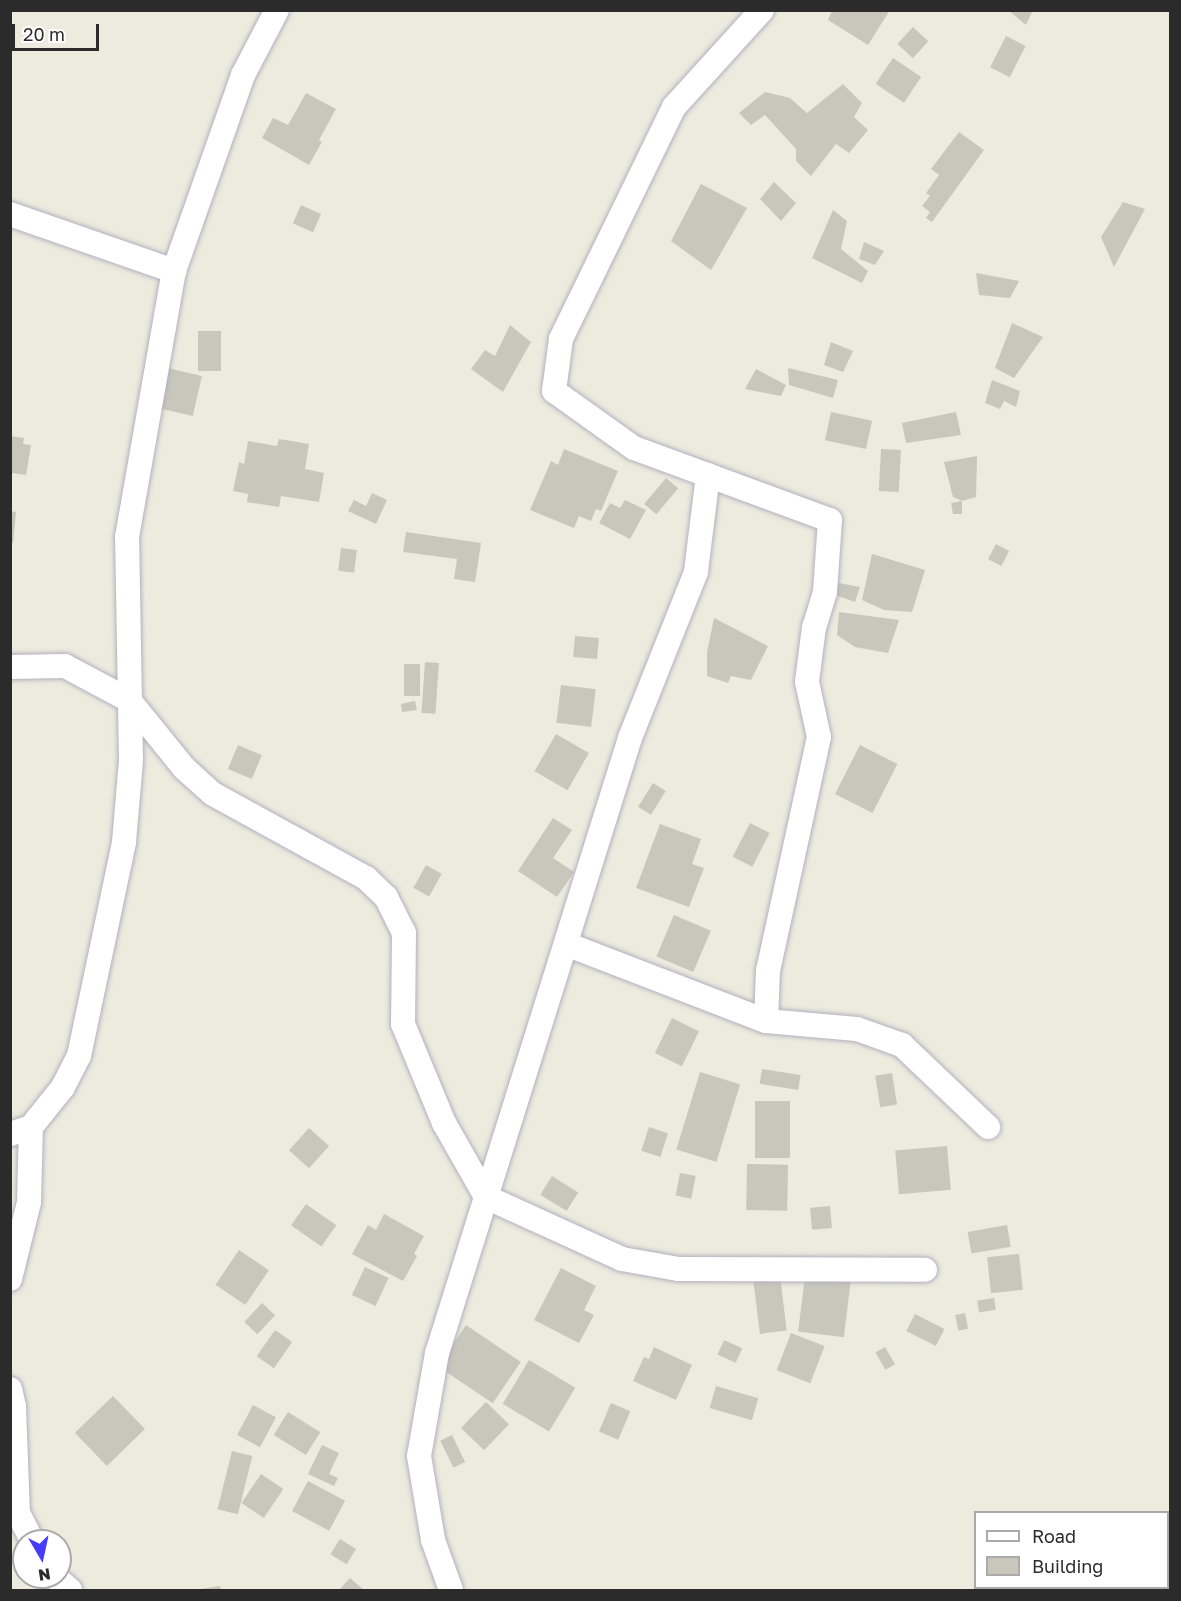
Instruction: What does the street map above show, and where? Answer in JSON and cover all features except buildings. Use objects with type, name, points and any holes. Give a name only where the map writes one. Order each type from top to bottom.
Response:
[{"type":"street","points":[[10,1279],[29,1202],[21,1131],[63,1088],[79,1056],[124,842],[131,761],[127,537],[174,271],[243,75],[277,10]]},
{"type":"street","points":[[762,10],[674,107],[561,339],[554,391],[634,448],[831,520],[825,592],[814,627],[807,682],[819,737],[768,970],[766,1021]]},
{"type":"street","points":[[10,214],[174,271]]},
{"type":"street","points":[[451,1590],[433,1540],[419,1456],[437,1353],[630,738],[696,572],[708,475]]},
{"type":"street","points":[[10,667],[65,666],[129,700],[184,768],[213,794],[366,878],[386,897],[404,933],[404,1024],[444,1124],[486,1197],[622,1259],[679,1269],[925,1270]]},
{"type":"street","points":[[566,944],[766,1021],[857,1029],[902,1045],[988,1127]]},
{"type":"street","points":[[10,1389],[14,1406],[14,1512],[25,1529]]}]
